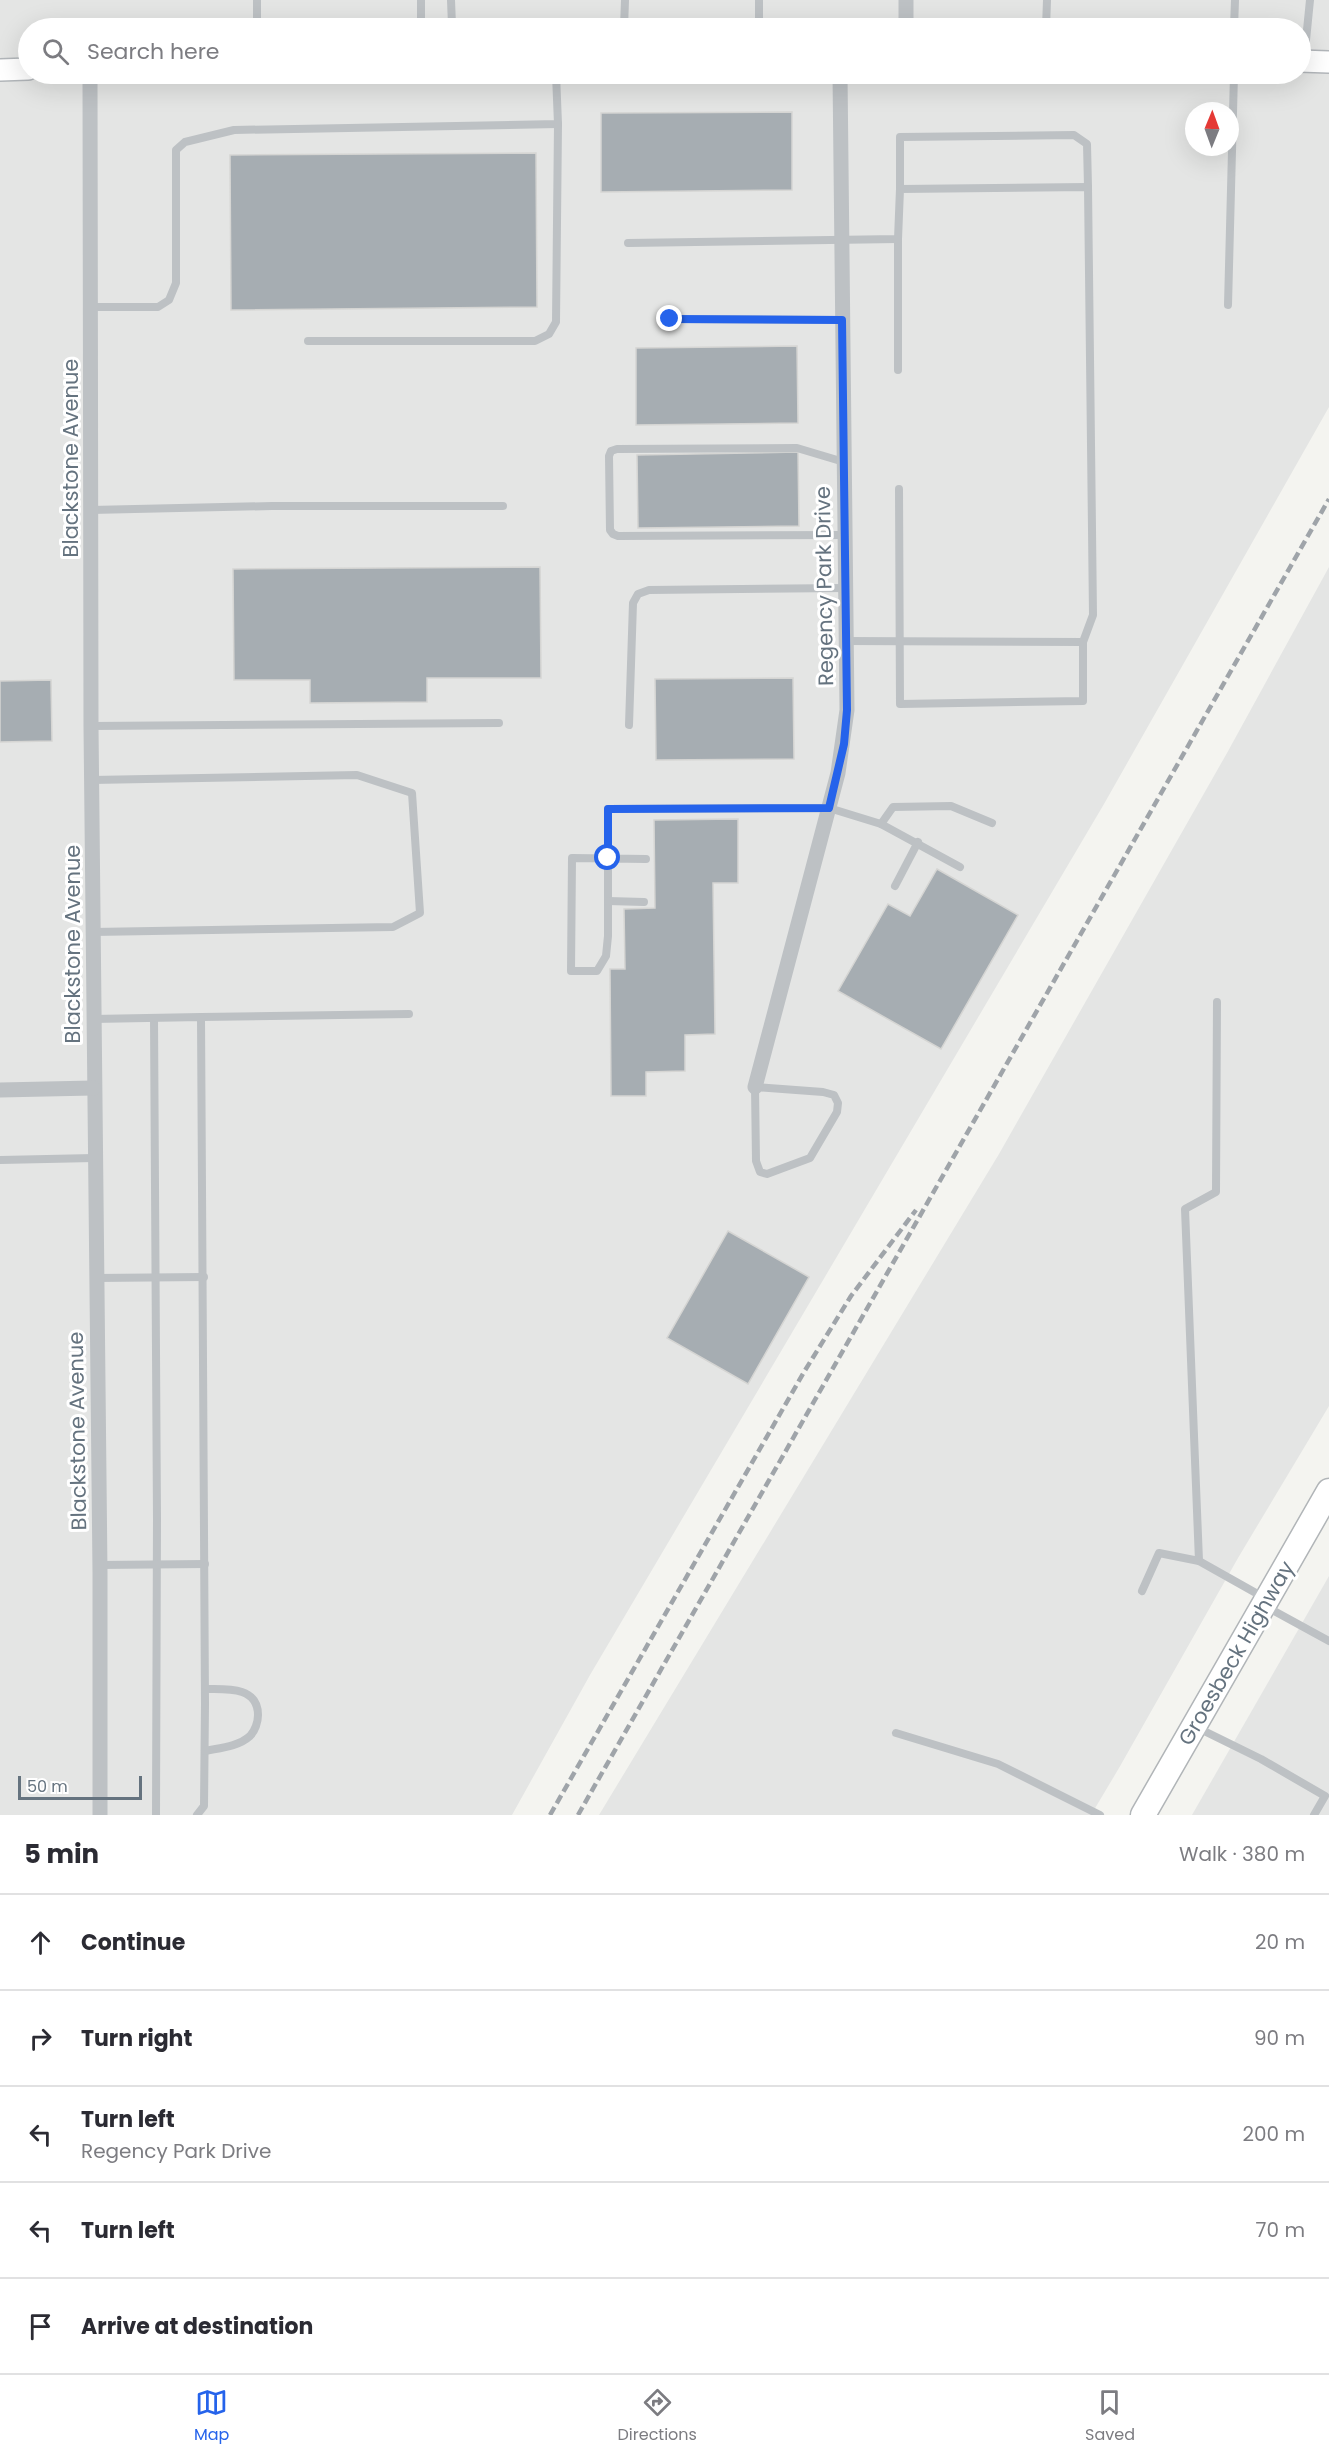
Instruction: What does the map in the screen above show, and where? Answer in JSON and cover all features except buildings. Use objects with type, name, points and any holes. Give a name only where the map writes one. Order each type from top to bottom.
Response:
[{"type":"main road","name":"Groesbeck Highway","points":[[1143,1815],[1326,1502]]},
{"type":"street","points":[[906,0],[906,18]]},
{"type":"street","points":[[1311,61],[1329,62]]},
{"type":"street","points":[[0,70],[18,69]]},
{"type":"street","name":"Blackstone Avenue","points":[[90,84],[93,1088],[100,1815]]},
{"type":"street","name":"Regency Park Drive","points":[[755,1087],[838,773],[847,710],[840,84]]},
{"type":"street","points":[[0,1090],[93,1088]]},
{"type":"lane","points":[[257,0],[257,18]]},
{"type":"lane","points":[[421,0],[421,18]]},
{"type":"lane","points":[[451,0],[452,18]]},
{"type":"lane","points":[[624,18],[625,0]]},
{"type":"lane","points":[[759,0],[759,18]]},
{"type":"lane","points":[[1047,0],[1047,18]]},
{"type":"lane","points":[[1234,18],[1235,0]]},
{"type":"lane","points":[[1308,18],[1310,0]]},
{"type":"lane","points":[[308,341],[535,340],[549,334],[556,322],[556,84]]},
{"type":"lane","points":[[1228,305],[1234,84]]},
{"type":"lane","points":[[90,307],[158,307],[169,300],[176,282],[176,150],[185,142],[234,130],[558,124]]},
{"type":"lane","points":[[898,370],[900,137],[1074,135],[1087,144],[1093,615],[1083,642],[1083,701],[900,704],[899,489]]},
{"type":"lane","points":[[900,189],[1088,188]]},
{"type":"lane","points":[[628,243],[898,239]]},
{"type":"lane","points":[[670,319],[842,320]]},
{"type":"lane","points":[[844,462],[809,450],[789,447],[617,449],[609,456],[609,530],[618,536],[845,535]]},
{"type":"lane","points":[[91,510],[272,506],[503,506]]},
{"type":"lane","points":[[629,726],[633,603],[638,594],[650,590],[845,588]]},
{"type":"lane","points":[[846,641],[1083,642]]},
{"type":"lane","points":[[91,726],[499,723]]},
{"type":"lane","points":[[92,780],[357,775],[412,794],[420,913],[393,927],[93,932]]},
{"type":"lane","points":[[881,824],[893,807],[951,806],[992,823]]},
{"type":"lane","points":[[646,859],[608,858],[572,858],[570,971],[597,971],[606,956],[608,901],[608,858],[608,809],[829,808],[881,824],[918,842],[960,867]]},
{"type":"lane","points":[[895,886],[918,842]]},
{"type":"lane","points":[[608,901],[644,902]]},
{"type":"lane","points":[[1199,1561],[1185,1209],[1216,1192],[1217,1002]]},
{"type":"lane","points":[[93,1019],[409,1014]]},
{"type":"lane","points":[[197,1815],[204,1806],[205,1751],[201,1017]]},
{"type":"lane","points":[[154,1018],[156,1815]]},
{"type":"lane","points":[[755,1087],[823,1092],[834,1095],[838,1103],[837,1112],[810,1158],[767,1174],[760,1172],[756,1161],[755,1087]]},
{"type":"lane","points":[[0,1160],[94,1158]]},
{"type":"lane","points":[[96,1278],[204,1277]]},
{"type":"lane","points":[[1142,1591],[1159,1553],[1199,1561],[1329,1641]]},
{"type":"lane","points":[[99,1565],[205,1564]]},
{"type":"lane","points":[[205,1689],[232,1689],[243,1692],[257,1705],[258,1715],[256,1728],[250,1736],[235,1745],[205,1751]]},
{"type":"lane","points":[[1194,1726],[1261,1759],[1325,1796],[1314,1815]]},
{"type":"lane","points":[[896,1733],[998,1764],[1100,1815]]},
{"type":"shaded area","points":[[0,0],[1329,0],[1329,407],[1104,804],[590,1675],[512,1815],[0,1815]]},
{"type":"shaded area","points":[[1329,567],[1329,1406],[1238,1558],[1119,1768],[1091,1815],[599,1815],[999,1154],[1227,753]]},
{"type":"shaded area","points":[[1329,1576],[1329,1815],[1192,1815]]},
{"type":"railway","points":[[578,1815],[1329,499]]},
{"type":"railway","points":[[550,1815],[804,1372],[851,1296],[916,1210]]},
{"type":"route","points":[[608,858],[608,809],[829,808],[844,744],[847,710],[842,320],[670,319]]}]
